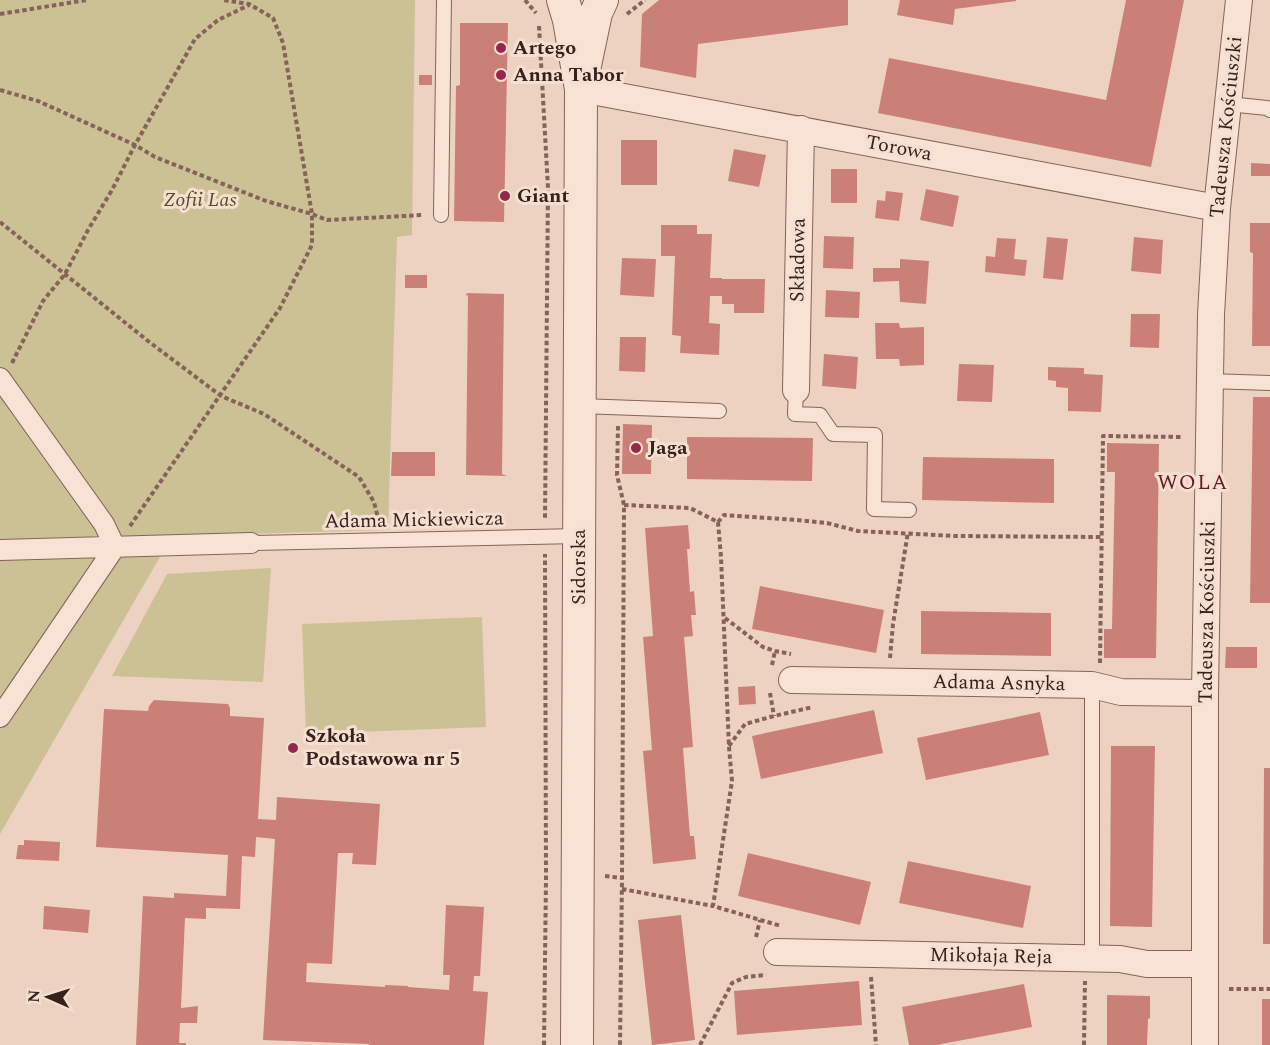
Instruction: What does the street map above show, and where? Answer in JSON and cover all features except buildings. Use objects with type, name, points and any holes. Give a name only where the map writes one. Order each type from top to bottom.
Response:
[{"type":"street","name":"Sidorska","points":[[563,0],[569,20],[581,89],[577,1045]]},
{"type":"street","name":"Sidorska","points":[[581,89],[596,13],[602,0]]},
{"type":"street","name":"Tadeusza Kościuszki","points":[[1205,1045],[1205,693],[1211,315],[1217,207],[1239,0]]},
{"type":"street","name":"Torowa","points":[[581,89],[1217,207]]},
{"type":"street","name":"Składowa","points":[[796,390],[801,129]]},
{"type":"street","points":[[1,379],[105,524],[115,548]]},
{"type":"street","points":[[0,550],[251,543]]},
{"type":"street","points":[[0,717],[115,548]]},
{"type":"street","name":"Adama Asnyka","points":[[792,680],[1096,675],[1121,692],[1205,693]]},
{"type":"street","name":"Mikołaja Reja","points":[[774,964],[867,954],[1120,959],[1147,964],[1205,964]]},
{"type":"lane","points":[[441,215],[444,0]]},
{"type":"lane","points":[[1228,104],[1270,110]]},
{"type":"lane","points":[[1209,381],[1270,383]]},
{"type":"lane","points":[[796,390],[795,414],[820,415],[833,434],[875,435],[874,509],[909,510]]},
{"type":"lane","points":[[580,406],[719,411]]},
{"type":"lane","name":"Adama Mickiewicza","points":[[251,543],[579,536]]},
{"type":"lane","points":[[1092,959],[1096,675]]},
{"type":"path","points":[[0,14],[87,0]]},
{"type":"path","points":[[115,548],[280,308],[312,245],[312,214],[283,43],[273,18],[249,4],[223,0]]},
{"type":"path","points":[[1,379],[13,361],[43,301],[65,274],[195,39],[218,20],[249,4]]},
{"type":"path","points":[[0,90],[38,101],[155,157],[255,197],[327,220],[409,214],[441,215]]},
{"type":"path","points":[[0,222],[148,341],[221,396],[264,414],[359,477],[374,502],[384,541]]},
{"type":"path","points":[[618,406],[617,475],[624,505],[620,1045]]},
{"type":"path","points":[[1096,675],[1102,537],[1103,436],[1183,437]]},
{"type":"path","points":[[624,505],[690,508],[717,522]]},
{"type":"path","points":[[890,664],[893,624],[908,533],[909,510]]},
{"type":"path","points":[[717,522],[724,515],[827,523],[858,531],[955,536],[1102,537]]},
{"type":"path","points":[[713,906],[732,781],[721,557],[717,522]]},
{"type":"path","points":[[622,889],[713,906],[792,928]]},
{"type":"path","points":[[867,954],[870,962],[876,1045]]},
{"type":"path","points":[[1084,1045],[1085,968],[1092,959]]},
{"type":"path","points":[[700,1045],[732,983],[774,964]]},
{"type":"green space","name":"Zofii Las","points":[[0,0],[415,0],[412,235],[397,237],[388,530],[172,536],[0,834]]},
{"type":"green space","points":[[271,568],[263,682],[112,676],[167,574]]},
{"type":"green space","points":[[482,617],[486,727],[306,734],[302,624]]},
{"type":"place","name":"Artego","points":[[501,48]]},
{"type":"place","name":"Anna Tabor","points":[[501,75]]},
{"type":"place","name":"Giant","points":[[505,196]]},
{"type":"place","name":"Jaga","points":[[636,448]]},
{"type":"place","name":"Szkoła Podstawowa nr 5","points":[[293,748]]},
{"type":"district","name":"WOLA","points":[[1193,483]]}]
